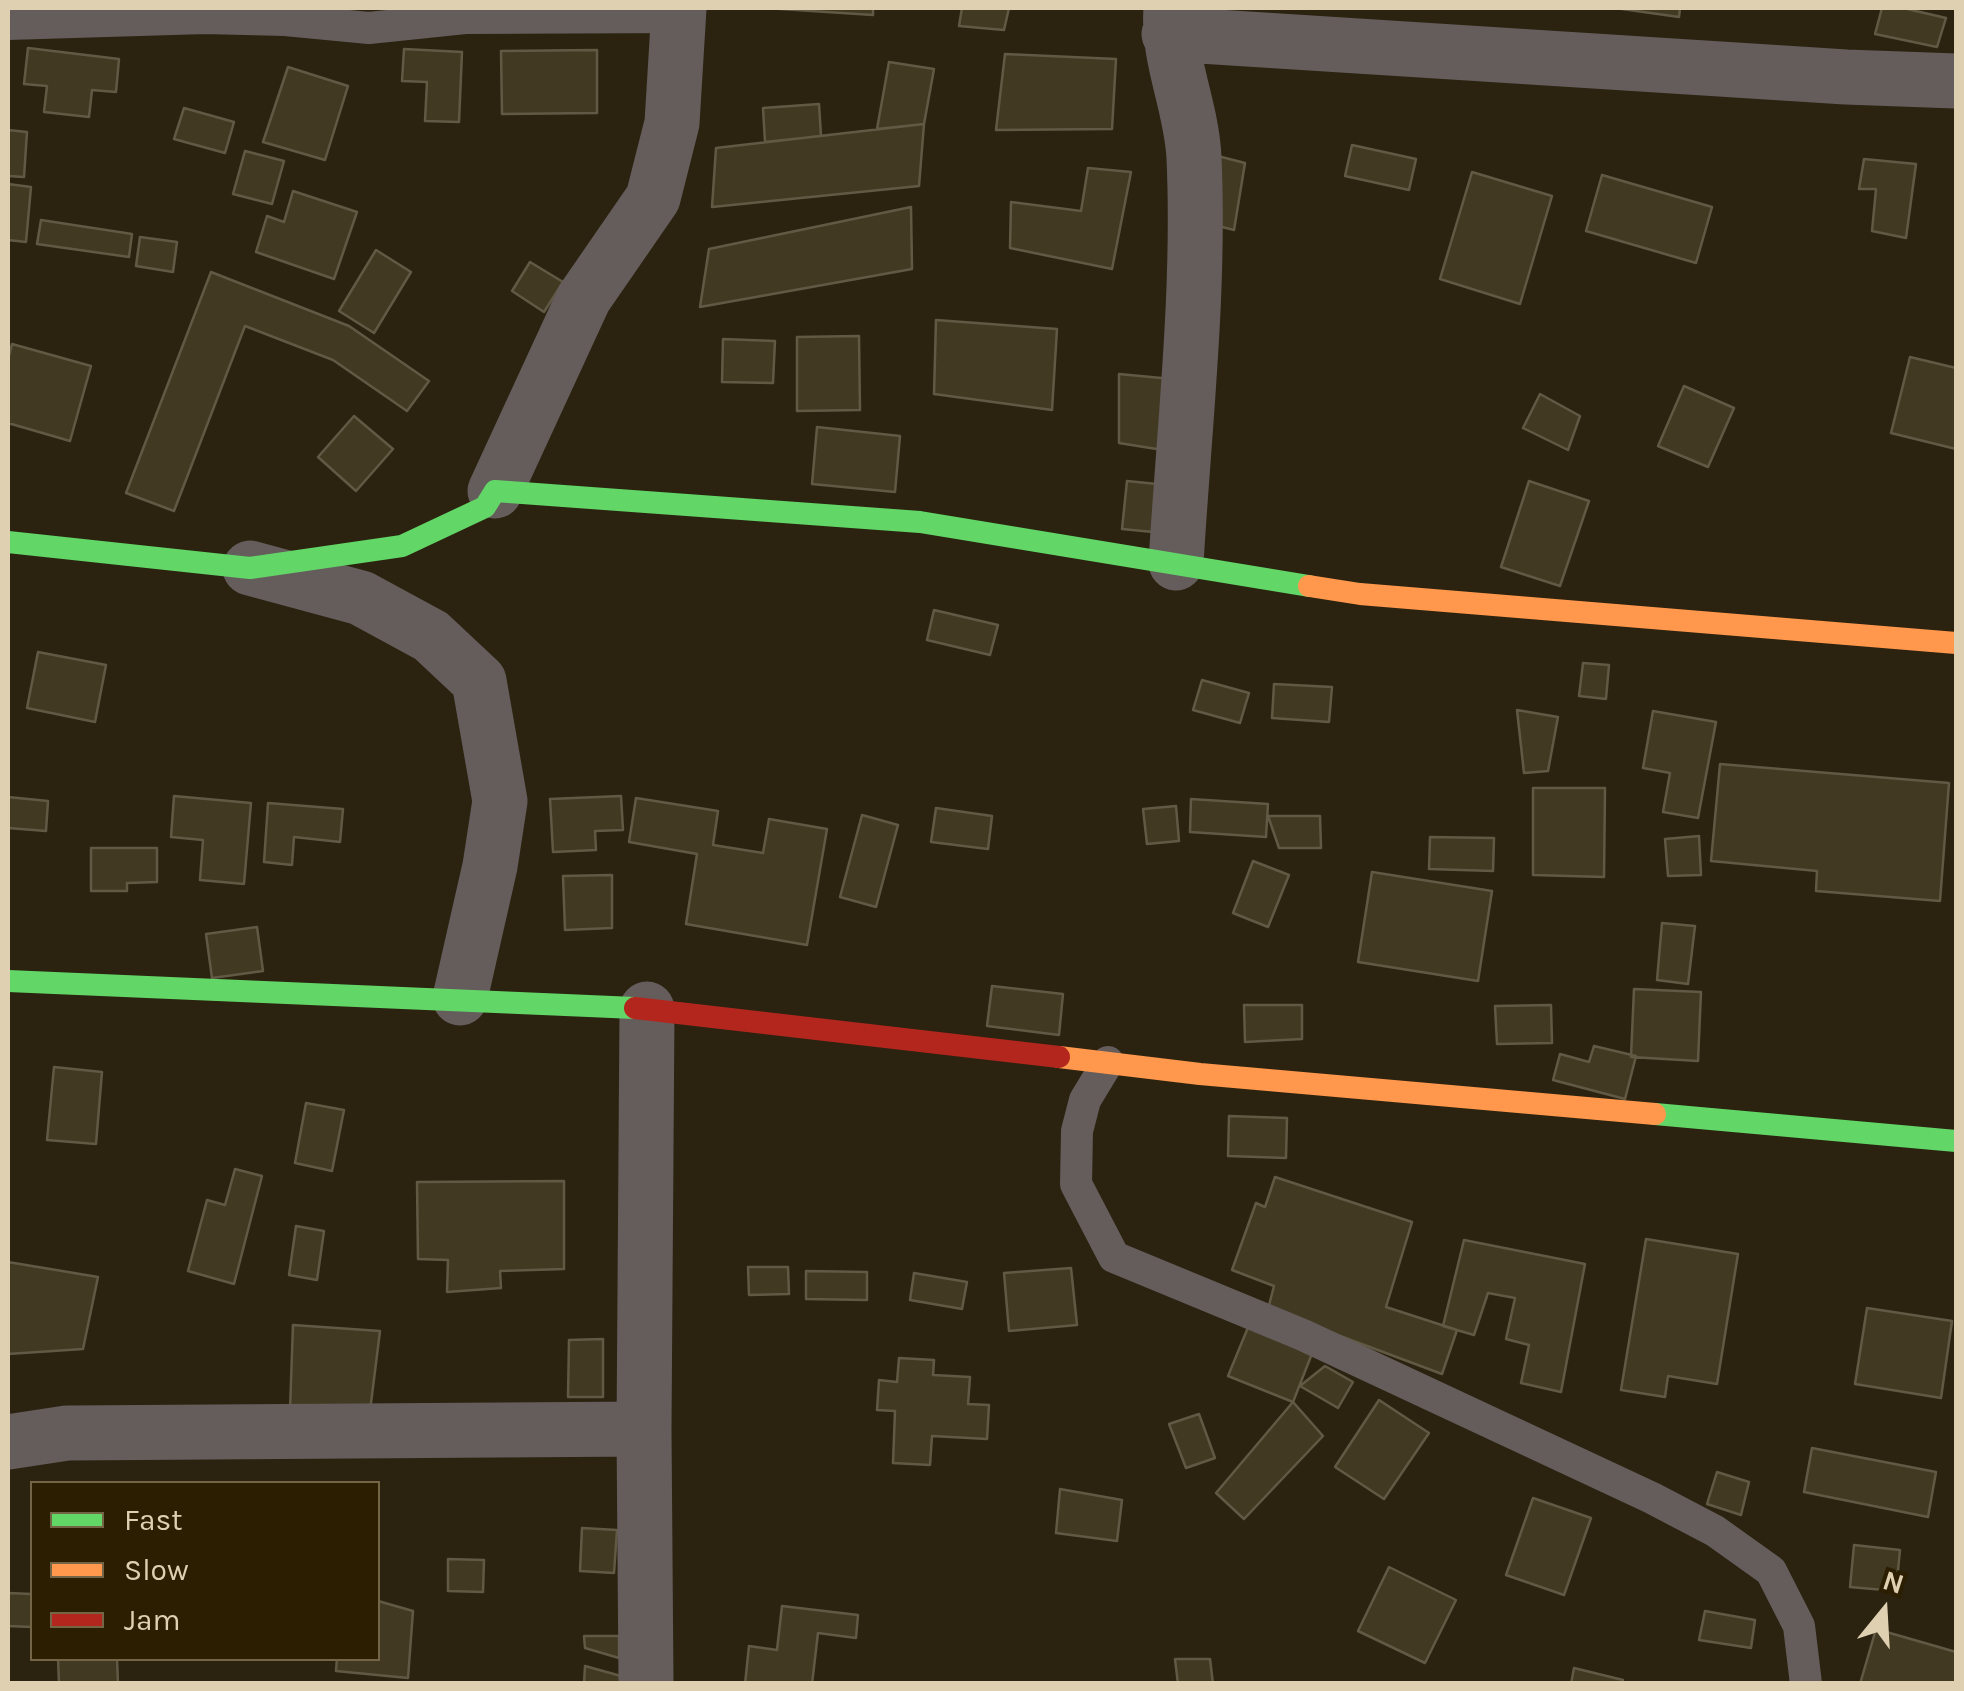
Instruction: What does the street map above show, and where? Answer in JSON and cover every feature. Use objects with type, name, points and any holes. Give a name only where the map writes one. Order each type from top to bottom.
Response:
[{"type":"street","points":[[250,568],[402,546],[485,507],[584,298],[654,198],[672,123],[678,12]]},
{"type":"street","points":[[1176,563],[1195,250],[1194,153],[1170,21],[1956,82]]},
{"type":"street","points":[[495,491],[920,522],[1360,594],[1956,643]]},
{"type":"street","points":[[8,542],[250,568],[361,598],[431,636],[479,682],[500,801],[490,866],[460,998]]},
{"type":"street","points":[[8,981],[647,1009],[1200,1074],[1956,1141]]},
{"type":"street","points":[[646,1684],[647,1009]]},
{"type":"street","points":[[8,1442],[67,1433],[644,1429]]},
{"type":"lane","points":[[8,24],[237,19],[370,28],[465,18],[678,12]]},
{"type":"lane","points":[[1108,1062],[1085,1100],[1077,1130],[1076,1184],[1114,1256],[1302,1334],[1715,1531],[1771,1572],[1799,1626],[1806,1684]]},
{"type":"building","points":[[765,8],[873,8],[873,15]]},
{"type":"building","points":[[962,8],[1009,8],[1004,30],[959,26]]},
{"type":"building","points":[[1615,8],[1680,8],[1679,17]]},
{"type":"building","points":[[1882,8],[1903,8],[1946,18],[1937,47],[1875,34]]},
{"type":"building","points":[[28,48],[119,59],[116,92],[92,90],[89,117],[44,112],[47,86],[24,84]]},
{"type":"building","points":[[404,49],[462,52],[459,122],[425,121],[427,82],[402,81]]},
{"type":"building","points":[[597,50],[597,113],[502,114],[501,51]]},
{"type":"building","points":[[1005,54],[1116,59],[1112,129],[996,130]]},
{"type":"building","points":[[889,62],[934,69],[924,124],[877,129]]},
{"type":"building","points":[[288,67],[348,86],[325,160],[263,142]]},
{"type":"building","points":[[819,104],[821,136],[765,142],[763,108]]},
{"type":"building","points":[[184,108],[234,122],[225,153],[174,139]]},
{"type":"building","points":[[924,124],[919,186],[712,207],[716,148]]},
{"type":"building","points":[[8,130],[27,132],[24,177],[8,176]]},
{"type":"building","points":[[1352,145],[1416,159],[1409,190],[1345,176]]},
{"type":"building","points":[[245,151],[284,161],[272,204],[233,194]]},
{"type":"building","points":[[1206,153],[1245,163],[1234,230],[1203,222]]},
{"type":"building","points":[[1864,159],[1916,164],[1906,238],[1872,231],[1876,189],[1859,189]]},
{"type":"building","points":[[1088,168],[1131,172],[1112,269],[1010,248],[1011,202],[1081,211]]},
{"type":"building","points":[[1472,172],[1552,196],[1520,304],[1440,279]]},
{"type":"building","points":[[1602,175],[1712,207],[1696,263],[1586,231]]},
{"type":"building","points":[[8,184],[31,187],[26,242],[8,240]]},
{"type":"building","points":[[293,191],[357,212],[334,279],[256,252],[267,216],[284,222]]},
{"type":"building","points":[[911,207],[912,269],[700,307],[709,249]]},
{"type":"building","points":[[41,220],[132,234],[129,257],[37,244]]},
{"type":"building","points":[[140,237],[177,242],[173,272],[136,266]]},
{"type":"building","points":[[376,250],[411,272],[374,333],[339,311]]},
{"type":"building","points":[[530,262],[563,282],[544,312],[512,291]]},
{"type":"building","points":[[211,272],[349,326],[429,381],[407,411],[333,360],[245,326],[174,511],[126,493]]},
{"type":"building","points":[[936,320],[1057,329],[1052,410],[934,394]]},
{"type":"building","points":[[859,336],[860,410],[797,411],[797,337]]},
{"type":"building","points":[[723,339],[775,341],[773,383],[722,382]]},
{"type":"building","points":[[12,344],[91,366],[70,441],[8,423],[8,360]]},
{"type":"building","points":[[1910,357],[1956,368],[1956,449],[1891,433]]},
{"type":"building","points":[[1119,374],[1172,379],[1169,451],[1119,443]]},
{"type":"building","points":[[1684,386],[1734,408],[1708,467],[1658,446]]},
{"type":"building","points":[[1540,394],[1580,416],[1568,450],[1523,428]]},
{"type":"building","points":[[354,416],[393,449],[356,491],[318,457]]},
{"type":"building","points":[[817,427],[900,436],[895,492],[812,484]]},
{"type":"building","points":[[1127,481],[1167,485],[1163,533],[1122,529]]},
{"type":"building","points":[[1529,481],[1589,501],[1560,586],[1501,567]]},
{"type":"building","points":[[934,610],[998,625],[990,655],[927,640]]},
{"type":"building","points":[[38,652],[106,665],[95,722],[27,708]]},
{"type":"building","points":[[1583,663],[1609,665],[1606,699],[1579,696]]},
{"type":"building","points":[[1202,680],[1249,693],[1240,723],[1193,710]]},
{"type":"building","points":[[1274,684],[1332,687],[1329,722],[1272,718]]},
{"type":"building","points":[[1517,710],[1558,717],[1548,771],[1524,773]]},
{"type":"building","points":[[1653,711],[1716,722],[1698,818],[1663,812],[1670,773],[1643,768]]},
{"type":"building","points":[[1720,764],[1949,783],[1940,901],[1816,891],[1817,871],[1711,861]]},
{"type":"building","points":[[1533,788],[1605,788],[1604,877],[1533,875]]},
{"type":"building","points":[[174,796],[251,803],[244,884],[200,880],[203,840],[171,837]]},
{"type":"building","points":[[621,796],[623,830],[595,831],[596,850],[553,852],[550,799]]},
{"type":"building","points":[[8,797],[48,801],[46,831],[8,828]]},
{"type":"building","points":[[636,798],[718,811],[713,845],[763,853],[769,819],[827,829],[807,945],[686,924],[697,854],[629,842]]},
{"type":"building","points":[[1191,799],[1268,804],[1266,837],[1190,832]]},
{"type":"building","points":[[268,803],[343,809],[340,842],[294,837],[292,865],[264,862]]},
{"type":"building","points":[[1176,806],[1179,841],[1147,844],[1143,809]]},
{"type":"building","points":[[936,808],[992,816],[988,849],[931,842]]},
{"type":"building","points":[[862,815],[898,825],[876,907],[840,897]]},
{"type":"building","points":[[1268,816],[1320,816],[1321,848],[1279,848]]},
{"type":"building","points":[[1699,836],[1701,875],[1668,876],[1665,839]]},
{"type":"building","points":[[1430,837],[1494,838],[1493,871],[1429,869]]},
{"type":"building","points":[[91,848],[157,848],[157,882],[127,883],[127,891],[91,891]]},
{"type":"building","points":[[1253,861],[1289,875],[1268,927],[1233,913]]},
{"type":"building","points":[[1372,872],[1492,891],[1478,981],[1358,962]]},
{"type":"building","points":[[612,875],[612,928],[565,930],[563,876]]},
{"type":"building","points":[[1662,923],[1695,926],[1688,984],[1657,980]]},
{"type":"building","points":[[257,927],[263,971],[212,978],[206,934]]},
{"type":"building","points":[[992,986],[1063,994],[1059,1035],[987,1026]]},
{"type":"building","points":[[1634,989],[1701,992],[1698,1061],[1631,1057]]},
{"type":"building","points":[[1244,1005],[1302,1005],[1302,1039],[1245,1042]]},
{"type":"building","points":[[1551,1005],[1552,1043],[1497,1044],[1495,1006]]},
{"type":"building","points":[[1594,1046],[1636,1056],[1625,1099],[1553,1080],[1560,1054],[1589,1062]]},
{"type":"building","points":[[54,1067],[102,1072],[96,1144],[47,1140]]},
{"type":"building","points":[[306,1103],[344,1110],[332,1171],[295,1163]]},
{"type":"building","points":[[1229,1116],[1287,1118],[1286,1158],[1228,1156]]},
{"type":"building","points":[[235,1169],[262,1176],[234,1284],[188,1271],[207,1200],[225,1205]]},
{"type":"building","points":[[1275,1177],[1412,1222],[1386,1307],[1457,1330],[1442,1374],[1268,1309],[1274,1286],[1232,1270],[1256,1203],[1265,1207]]},
{"type":"building","points":[[564,1181],[564,1269],[500,1271],[501,1288],[447,1292],[448,1260],[418,1259],[417,1182]]},
{"type":"building","points":[[296,1226],[324,1231],[317,1280],[289,1275]]},
{"type":"building","points":[[1646,1239],[1738,1254],[1717,1384],[1668,1376],[1665,1397],[1621,1390]]},
{"type":"building","points":[[1464,1240],[1585,1264],[1561,1392],[1521,1383],[1529,1345],[1506,1339],[1515,1298],[1488,1293],[1474,1335],[1443,1326]]},
{"type":"building","points":[[8,1262],[98,1277],[83,1349],[8,1354]]},
{"type":"building","points":[[748,1267],[788,1267],[789,1294],[749,1295]]},
{"type":"building","points":[[1071,1268],[1077,1325],[1009,1331],[1004,1273]]},
{"type":"building","points":[[806,1271],[867,1272],[867,1300],[806,1299]]},
{"type":"building","points":[[914,1273],[967,1282],[962,1309],[910,1300]]},
{"type":"building","points":[[1867,1308],[1952,1321],[1941,1398],[1855,1384]]},
{"type":"building","points":[[293,1325],[380,1331],[370,1411],[290,1410]]},
{"type":"building","points":[[1249,1325],[1313,1351],[1293,1402],[1228,1376]]},
{"type":"building","points":[[603,1339],[603,1397],[568,1397],[569,1340]]},
{"type":"building","points":[[899,1358],[934,1360],[933,1375],[970,1377],[968,1404],[989,1405],[987,1439],[932,1436],[930,1465],[893,1463],[895,1411],[877,1410],[879,1380],[897,1382]]},
{"type":"building","points":[[1325,1366],[1353,1382],[1338,1408],[1300,1386]]},
{"type":"building","points":[[1379,1400],[1429,1433],[1384,1499],[1335,1467]]},
{"type":"building","points":[[1293,1402],[1323,1436],[1244,1519],[1216,1493]]},
{"type":"building","points":[[1199,1414],[1215,1458],[1186,1468],[1169,1424]]},
{"type":"building","points":[[1812,1448],[1936,1472],[1928,1517],[1804,1492]]},
{"type":"building","points":[[1717,1472],[1749,1482],[1741,1515],[1707,1504]]},
{"type":"building","points":[[1060,1489],[1122,1500],[1117,1541],[1056,1533]]},
{"type":"building","points":[[1533,1498],[1591,1518],[1564,1595],[1506,1575]]},
{"type":"building","points":[[582,1528],[617,1530],[614,1573],[580,1571]]},
{"type":"building","points":[[1854,1545],[1900,1550],[1896,1591],[1850,1587]]},
{"type":"building","points":[[448,1559],[484,1560],[483,1592],[448,1591]]},
{"type":"building","points":[[1389,1567],[1456,1600],[1425,1663],[1358,1631]]},
{"type":"building","points":[[8,1593],[30,1594],[30,1627],[8,1626]]},
{"type":"building","points":[[380,1602],[413,1611],[408,1678],[336,1671],[337,1661],[380,1661]]},
{"type":"building","points":[[782,1606],[858,1615],[856,1638],[818,1633],[812,1684],[745,1684],[749,1646],[777,1650]]},
{"type":"building","points":[[1705,1611],[1755,1620],[1751,1648],[1699,1640]]},
{"type":"building","points":[[1876,1629],[1956,1652],[1956,1684],[1860,1684]]},
{"type":"building","points":[[584,1636],[619,1636],[619,1658],[585,1648]]},
{"type":"building","points":[[1175,1659],[1210,1659],[1213,1684],[1178,1684]]},
{"type":"building","points":[[58,1661],[117,1661],[118,1684],[59,1684]]},
{"type":"building","points":[[585,1666],[621,1676],[621,1684],[584,1684]]},
{"type":"building","points":[[1574,1668],[1623,1680],[1622,1684],[1571,1684]]},
{"type":"traffic: fast","points":[[8,542],[250,568],[402,546],[485,507],[495,491],[920,522],[1309,586]]},
{"type":"traffic: fast","points":[[8,981],[635,1008]]},
{"type":"traffic: fast","points":[[1655,1114],[1956,1141]]},
{"type":"traffic: slow","points":[[1309,586],[1360,594],[1956,643]]},
{"type":"traffic: slow","points":[[1059,1057],[1200,1074],[1655,1114]]},
{"type":"traffic: jam","points":[[635,1008],[1059,1057]]}]
